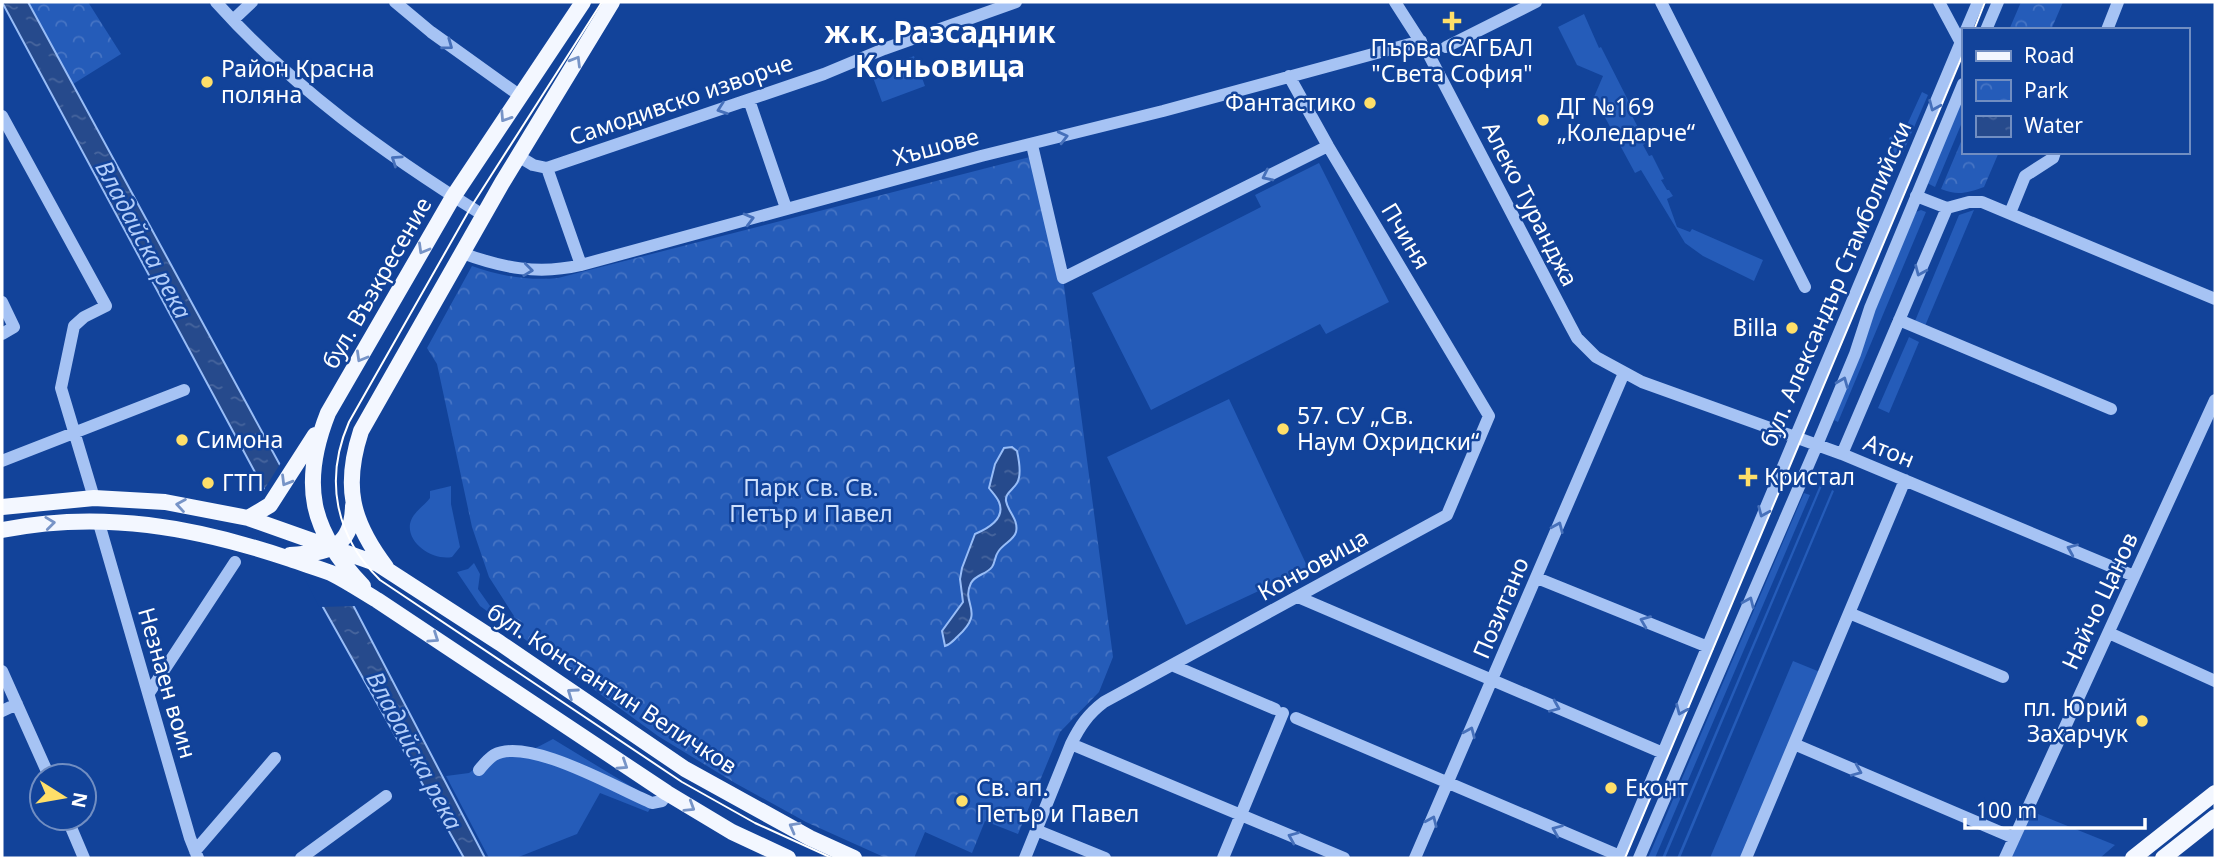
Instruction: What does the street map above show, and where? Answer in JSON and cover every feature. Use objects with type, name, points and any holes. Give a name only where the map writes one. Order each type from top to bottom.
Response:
[{"type":"main road","name":"бул. Възкресение","points":[[377,600],[348,570],[318,523],[313,492],[317,447],[328,413],[453,197],[583,2]]},
{"type":"main road","points":[[274,553],[306,554],[325,551],[343,542],[353,517],[351,468],[361,431],[483,215],[612,2]]},
{"type":"main road","points":[[248,518],[266,509],[275,500],[328,413]]},
{"type":"main road","points":[[2,507],[94,498],[165,502],[248,518],[388,569]]},
{"type":"main road","points":[[353,504],[370,542],[388,569]]},
{"type":"main road","points":[[2,530],[61,521],[98,520],[168,527],[274,553],[332,574],[377,600],[729,837],[788,858]]},
{"type":"main road","name":"бул. Константин Величков","points":[[388,569],[685,769],[810,838],[854,858]]},
{"type":"main road","points":[[2133,858],[2215,793]]},
{"type":"main road","points":[[2163,858],[2215,817]]},
{"type":"street","points":[[216,2],[298,83],[359,134],[483,215]]},
{"type":"street","points":[[233,20],[252,2]]},
{"type":"street","points":[[395,2],[431,32],[519,96]]},
{"type":"street","name":"Алеко Туранджа","points":[[1395,2],[1421,41],[1577,338],[1596,357],[1624,373]]},
{"type":"street","points":[[1447,47],[1536,2]]},
{"type":"street","points":[[1661,2],[1805,287]]},
{"type":"street","points":[[1939,2],[1962,40]]},
{"type":"street","points":[[1967,28],[1978,2]]},
{"type":"street","points":[[1987,28],[1998,2]]},
{"type":"street","points":[[2107,28],[2118,2]]},
{"type":"street","name":"Самодивско изворче","points":[[518,156],[533,165],[547,168],[748,100],[1007,3]]},
{"type":"street","name":"бул. Александър Стамболийски","points":[[1620,857],[1962,40]]},
{"type":"street","name":"Хъшове","points":[[462,253],[487,262],[528,270],[558,271],[786,208],[1421,41]]},
{"type":"street","name":"Пчиня","points":[[1289,76],[1489,416]]},
{"type":"street","name":"бул. Александър Стамболийски","points":[[1639,858],[1817,446],[1962,86]]},
{"type":"street","points":[[748,100],[786,208]]},
{"type":"street","points":[[2,116],[106,306],[78,321],[72,332],[61,388],[94,498]]},
{"type":"street","points":[[1032,145],[1063,278],[1328,146]]},
{"type":"street","points":[[2010,213],[2025,176],[2053,158],[2054,154]]},
{"type":"street","points":[[547,168],[581,265]]},
{"type":"street","points":[[1916,196],[1947,208],[1975,201],[2010,213],[2215,299]]},
{"type":"street","points":[[1842,454],[1947,208]]},
{"type":"street","points":[[2,302],[15,327],[2,334]]},
{"type":"street","points":[[1899,320],[2111,409]]},
{"type":"street","name":"Атон","points":[[1624,373],[1842,454],[2134,576]]},
{"type":"street","name":"Позитано","points":[[1415,858],[1624,373]]},
{"type":"street","points":[[2,461],[184,390]]},
{"type":"street","name":"Найчо Цанов","points":[[2005,858],[2215,400]]},
{"type":"street","name":"Коньовица","points":[[1025,858],[1071,744],[1091,712],[1104,702],[1447,515],[1489,416]]},
{"type":"street","points":[[1746,858],[1905,480]]},
{"type":"street","name":"Незнаен воин","points":[[98,520],[196,854]]},
{"type":"street","points":[[149,693],[235,562]]},
{"type":"street","points":[[1537,578],[1708,647]]},
{"type":"street","points":[[1298,597],[1663,753]]},
{"type":"street","points":[[1849,613],[2003,677]]},
{"type":"street","points":[[2109,633],[2215,681]]},
{"type":"street","points":[[1174,666],[1279,711],[1242,816],[1223,858]]},
{"type":"street","points":[[2,671],[43,762]]},
{"type":"street","points":[[2,711],[17,704]]},
{"type":"street","points":[[1296,718],[1620,857]]},
{"type":"street","points":[[1071,744],[1344,858]]},
{"type":"street","points":[[1794,744],[2014,838]]},
{"type":"street","points":[[479,770],[494,755],[523,752],[548,757],[652,803],[662,801],[667,793]]},
{"type":"street","points":[[196,854],[275,758]]},
{"type":"street","points":[[301,858],[386,796]]},
{"type":"street","points":[[1036,830],[1105,858]]},
{"type":"street","points":[[73,832],[84,858]]},
{"type":"green space","points":[[28,2],[88,2],[121,54],[73,84]]},
{"type":"green space","points":[[2021,2],[2063,2],[2052,28],[2010,28]]},
{"type":"green space","points":[[1584,14],[1599,48],[1601,47],[1631,106],[1628,108],[1646,143],[1643,145],[1649,156],[1652,155],[1664,179],[1661,180],[1673,196],[1667,199],[1677,227],[1690,232],[1692,229],[1763,260],[1754,281],[1703,256],[1685,243],[1641,170],[1635,173],[1594,97],[1603,76],[1577,65],[1558,27]]},
{"type":"green space","points":[[914,56],[925,86],[882,102],[871,72]]},
{"type":"green space","points":[[1922,92],[1928,95],[1902,155],[1896,157],[1889,138],[1906,127]]},
{"type":"green space","points":[[1962,99],[1962,122],[1935,187],[1927,183]]},
{"type":"green space","points":[[1962,139],[1962,154],[1998,154],[1984,187],[1963,193],[1941,189]]},
{"type":"green space","name":"Парк Св. Св. Петър и Павел","points":[[1030,157],[1063,278],[1113,657],[1099,692],[1060,732],[1018,834],[985,821],[972,853],[925,832],[914,858],[886,858],[806,822],[658,736],[508,627],[514,616],[489,577],[472,527],[437,364],[427,348],[472,266],[515,277],[558,278]]},
{"type":"green space","points":[[1319,163],[1389,302],[1326,334],[1320,324],[1151,410],[1092,293],[1261,207],[1255,195]]},
{"type":"green space","points":[[1974,210],[1925,326],[1915,321],[1959,215]]},
{"type":"green space","points":[[1916,212],[1926,212],[1838,422],[1834,420],[1874,310]]},
{"type":"green space","points":[[1909,337],[1919,342],[1889,413],[1878,408]]},
{"type":"green space","points":[[1229,399],[1308,568],[1186,625],[1107,457]]},
{"type":"green space","points":[[1820,485],[1822,486],[1665,858],[1662,858]]},
{"type":"green space","points":[[451,486],[451,504],[460,547],[452,557],[445,558],[430,554],[417,545],[410,532],[410,524],[415,513],[430,498],[430,491]]},
{"type":"green space","points":[[1832,490],[1834,491],[1680,858],[1677,858]]},
{"type":"green space","points":[[1804,493],[1810,495],[1655,858],[1648,858]]},
{"type":"green space","points":[[474,563],[480,574],[478,589],[495,613],[500,606],[505,616],[502,622],[480,606],[457,572],[468,569]]},
{"type":"green space","points":[[1793,661],[1820,672],[1741,858],[1710,858]]},
{"type":"green space","points":[[553,739],[655,801],[648,812],[600,793],[577,834],[516,858],[489,858],[446,776],[469,773],[501,748],[532,750]]},
{"type":"green space","points":[[2033,812],[2115,845],[2100,858],[2011,858]]},
{"type":"water","name":"Владайска река","points":[[2,2],[28,2],[280,465],[485,858],[464,858],[323,607],[264,489]]},
{"type":"water","points":[[1012,447],[1017,451],[1019,476],[1006,501],[1016,524],[1016,532],[998,552],[992,567],[971,583],[968,591],[972,614],[970,620],[966,628],[945,646],[942,631],[963,602],[960,579],[975,534],[990,526],[1000,513],[999,502],[989,488],[995,464],[1004,448]]},
{"type":"pier","points":[[282,461],[356,606],[319,607],[262,493]]},
{"type":"tram line","points":[[602,2],[471,207],[349,422],[337,465],[338,506],[353,545],[380,580],[682,782],[755,823],[832,858]]},
{"type":"tram line","points":[[1975,28],[1985,2]]},
{"type":"tram line","points":[[1625,858],[1962,56]]},
{"type":"place","name":"Първа САГБАЛ \"Света София\"","points":[[1452,21]]},
{"type":"place","name":"Район Красна поляна","points":[[207,82]]},
{"type":"place","name":"Фантастико","points":[[1370,103]]},
{"type":"place","name":"ДГ №169 „Коледарче“","points":[[1543,120]]},
{"type":"place","name":"Billa","points":[[1792,328]]},
{"type":"place","name":"57. СУ „Св. Наум Охридски“","points":[[1283,429]]},
{"type":"place","name":"Симона","points":[[182,440]]},
{"type":"place","name":"Кристал","points":[[1748,477]]},
{"type":"place","name":"ГТП","points":[[208,483]]},
{"type":"place","name":"пл. Юрий Захарчук","points":[[2142,721]]},
{"type":"place","name":"Еконт","points":[[1611,788]]},
{"type":"place","name":"Св. ап. Петър и Павел","points":[[962,801]]},
{"type":"district","name":"ж.к. Разсадник Коньовица","points":[[940,50]]}]
